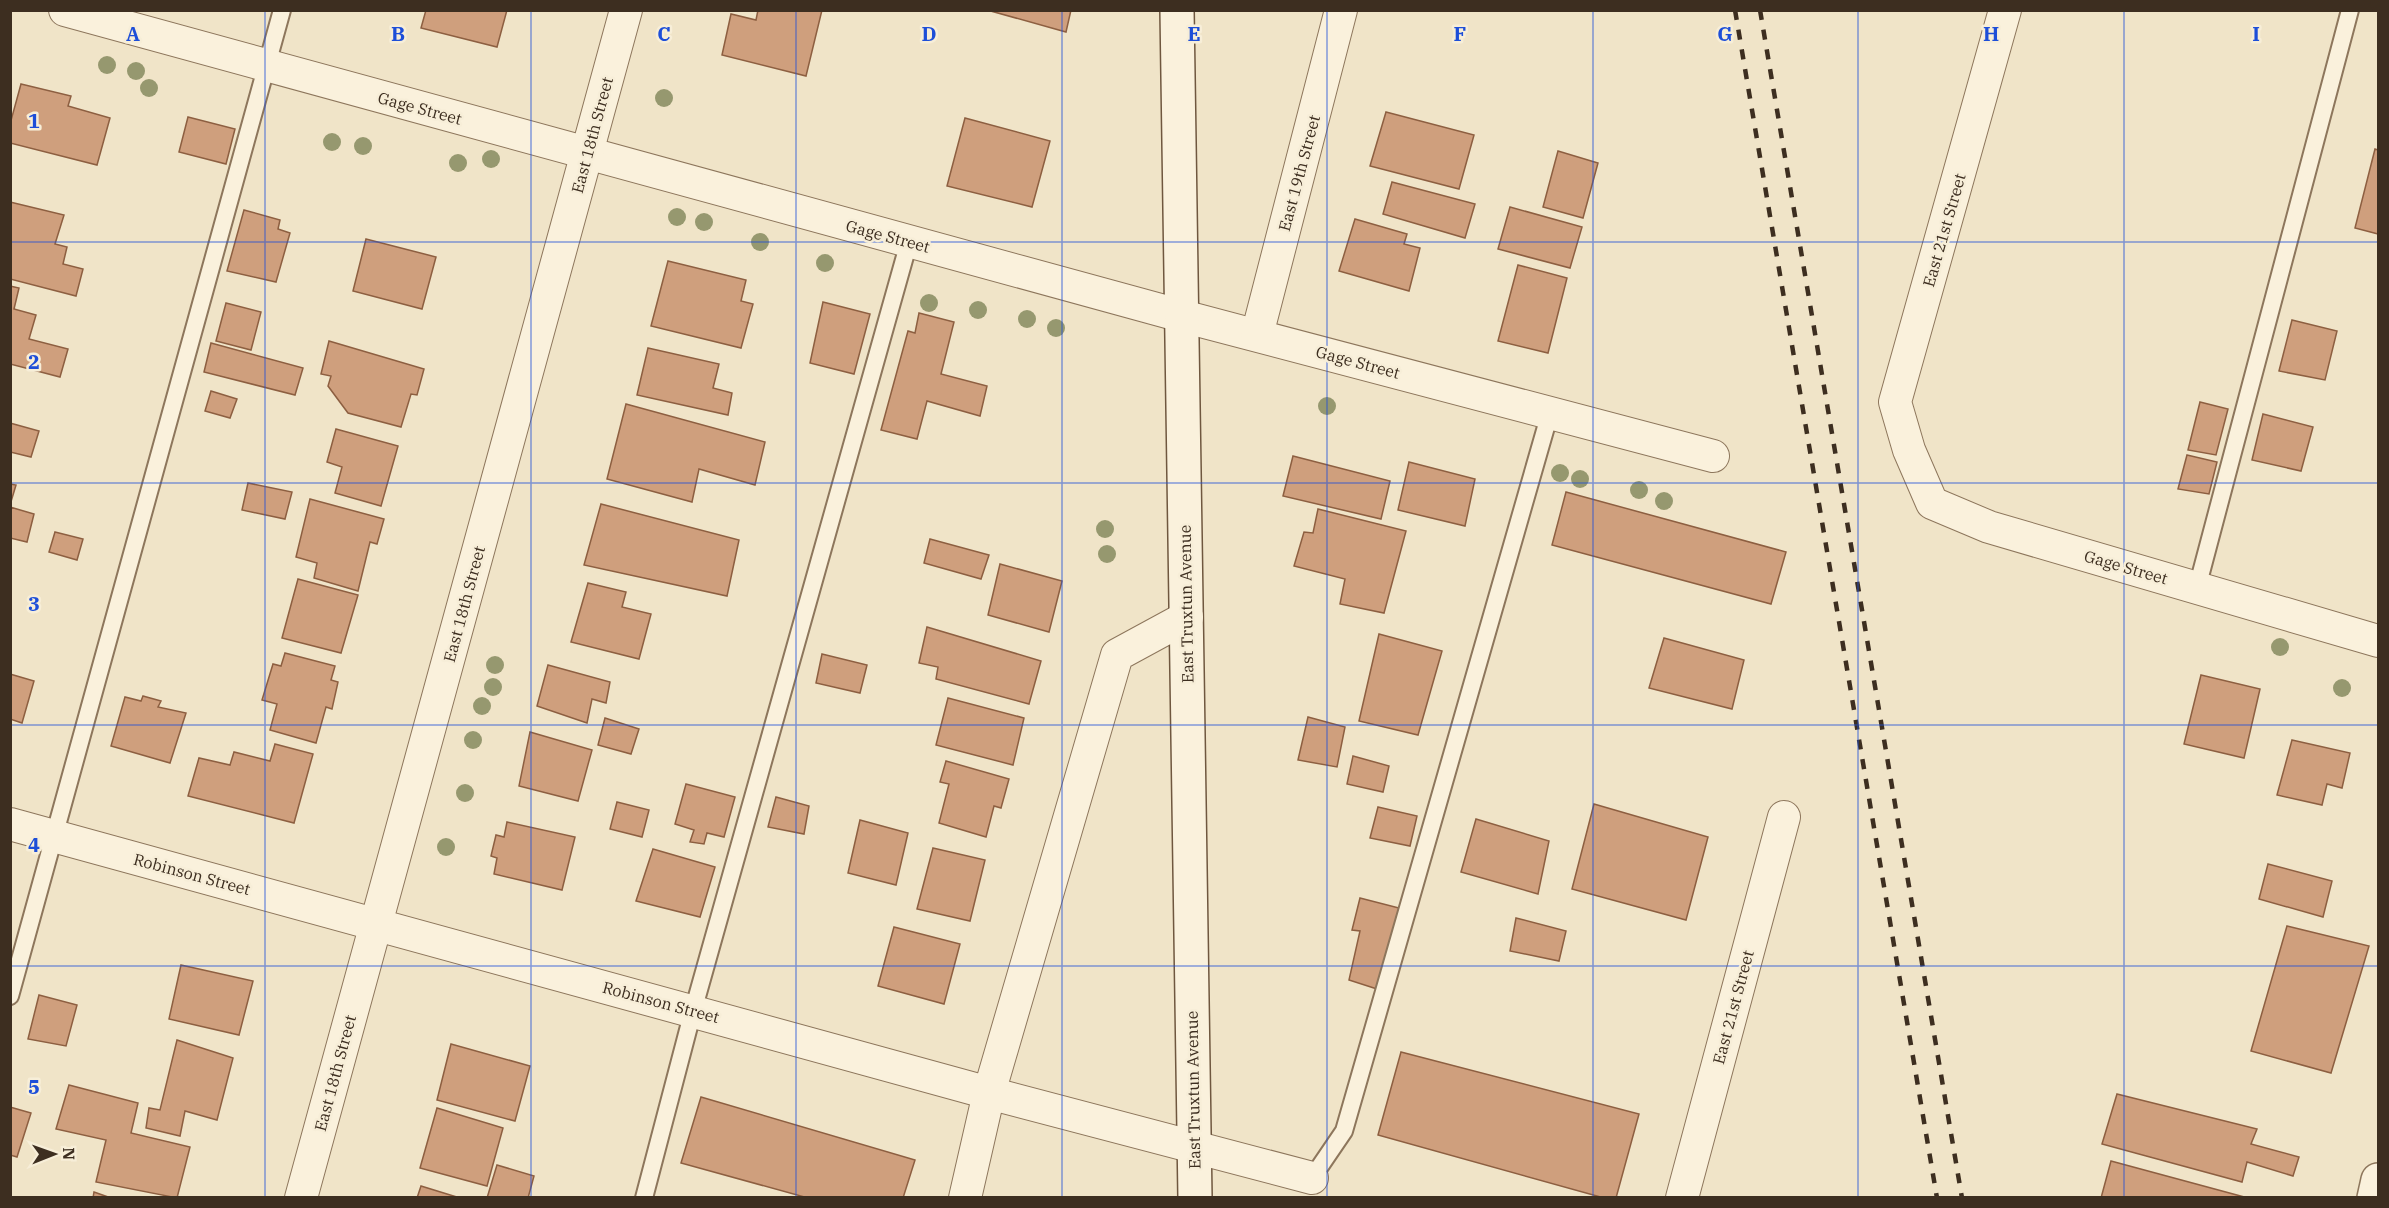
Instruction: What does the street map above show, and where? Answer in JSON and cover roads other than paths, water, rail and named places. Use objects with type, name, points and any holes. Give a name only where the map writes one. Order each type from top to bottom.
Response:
[{"type":"main road","name":"East Truxtun Avenue","points":[[1178,10],[1195,1197]]},
{"type":"main road","points":[[2373,1197],[2379,1179]]},
{"type":"street","name":"Gage Street","points":[[65,10],[1182,316],[1713,456]]},
{"type":"street","name":"East 18th Street","points":[[301,1197],[626,10]]},
{"type":"street","name":"East 19th Street","points":[[1257,334],[1341,10]]},
{"type":"street","name":"East 21st Street","points":[[1909,450],[1895,402],[2005,10]]},
{"type":"street","name":"Gage Street","points":[[1909,450],[1932,503],[1989,527],[2379,641]]},
{"type":"street","points":[[965,1197],[989,1094],[1117,655],[1187,617]]},
{"type":"street","name":"East 21st Street","points":[[1682,1197],[1784,817]]},
{"type":"street","name":"Robinson Street","points":[[10,824],[989,1094],[1312,1178]]},
{"type":"lane","points":[[10,996],[282,10]]},
{"type":"lane","points":[[2197,588],[2350,10]]},
{"type":"lane","points":[[644,1197],[693,1011],[909,242]]},
{"type":"lane","points":[[1312,1178],[1344,1131],[1551,413]]},
{"type":"railway","points":[[1735,10],[1937,1198]]},
{"type":"railway","points":[[1760,10],[1962,1198]]}]
